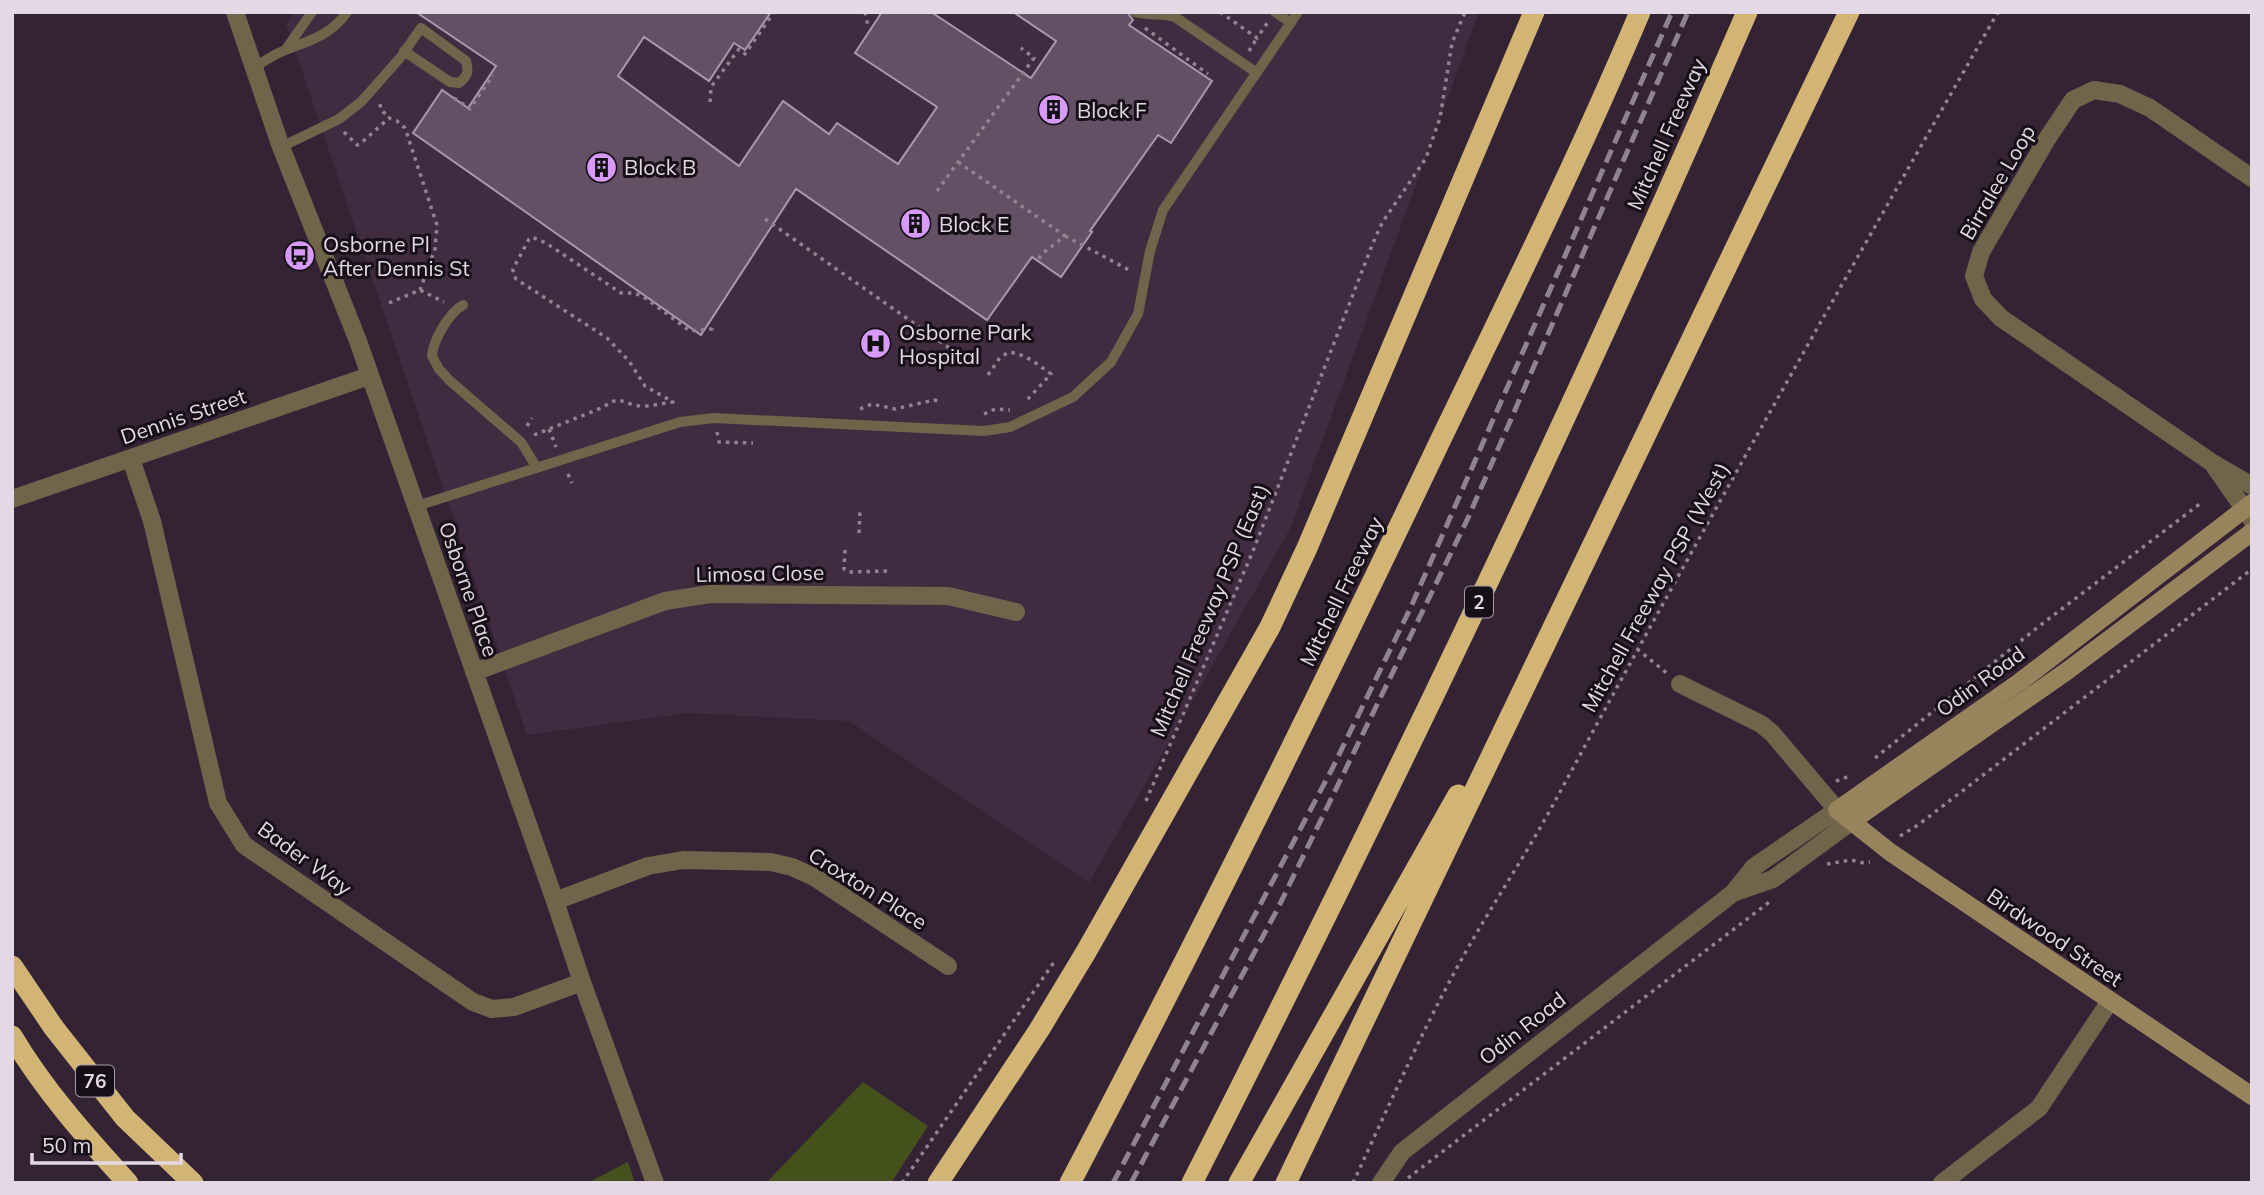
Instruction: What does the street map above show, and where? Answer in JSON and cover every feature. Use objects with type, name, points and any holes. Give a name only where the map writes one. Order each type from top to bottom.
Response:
[{"type":"highway","points":[[938,1183],[1073,974],[1270,627],[1313,535],[1534,12]]},
{"type":"highway","name":"Mitchell Freeway","points":[[1070,1183],[1230,873],[1389,548],[1599,108],[1640,12]]},
{"type":"highway","name":"Mitchell Freeway","points":[[1192,1183],[1324,922],[1482,596],[1689,145],[1747,12]]},
{"type":"highway","points":[[1286,1183],[1849,12]]},
{"type":"highway","points":[[1239,1183],[1556,619]]},
{"type":"highway","name":"76","points":[[12,966],[54,1028],[125,1118],[193,1183]]},
{"type":"highway","name":"76","points":[[12,1035],[77,1128],[128,1183]]},
{"type":"highway","points":[[125,1118],[175,1183]]},
{"type":"street","name":"Osborne Place","points":[[235,12],[281,147],[417,506],[582,982],[655,1183]]},
{"type":"street","name":"Birralee Loop","points":[[2252,178],[2150,108],[2120,94],[2094,90],[2074,100],[2047,139],[1981,252],[1974,276],[1983,299],[2001,318],[2252,486]]},
{"type":"street","name":"Dennis Street","points":[[12,499],[369,376]]},
{"type":"street","name":"Bader Way","points":[[131,459],[152,521],[218,803],[244,845],[473,1002],[492,1009],[514,1007],[582,982]]},
{"type":"street","name":"Birralee Loop","points":[[2211,461],[2249,510]]},
{"type":"street","name":"Odin Road","points":[[1381,1182],[1402,1152],[1733,893],[1754,867],[2021,681],[2249,510]]},
{"type":"street","name":"Odin Road","points":[[1733,893],[1773,879],[2067,671],[2252,532]]},
{"type":"street","name":"Limosa Close","points":[[474,672],[665,601],[689,596],[948,596],[1016,612]]},
{"type":"street","points":[[1680,684],[1761,724],[1772,733],[1838,810]]},
{"type":"street","name":"Birdwood Street","points":[[1838,810],[1890,852],[2252,1096]]},
{"type":"street","name":"Croxton Place","points":[[555,901],[659,864],[683,860],[771,862],[792,867],[814,877],[948,965]]},
{"type":"street","points":[[1942,1183],[2039,1108],[2110,1001]]},
{"type":"lane","points":[[286,49],[312,12]]},
{"type":"lane","points":[[254,67],[286,49],[303,45],[328,32],[337,26],[347,12]]},
{"type":"lane","points":[[1135,12],[1148,16],[1167,14],[1175,17],[1257,73]]},
{"type":"lane","points":[[1275,12],[1291,23]]},
{"type":"lane","points":[[417,506],[680,422],[714,418],[984,431],[1010,427],[1073,397],[1111,362],[1138,314],[1150,251],[1163,210],[1298,12]]},
{"type":"lane","points":[[281,147],[339,119],[361,102],[421,28],[466,61],[466,78],[459,83],[450,82],[404,51]]},
{"type":"lane","points":[[459,307],[436,341],[432,356],[449,380],[521,442],[537,468]]},
{"type":"path","points":[[710,102],[711,87],[739,49],[745,54],[774,12]]},
{"type":"path","points":[[865,12],[868,26]]},
{"type":"path","points":[[1220,12],[1257,38]]},
{"type":"path","name":"Mitchell Freeway PSP (East)","points":[[1146,802],[1253,551],[1373,243],[1382,223],[1426,158],[1440,118],[1452,43],[1465,12]]},
{"type":"path","name":"Mitchell Freeway PSP (West)","points":[[1353,1183],[1451,977],[1548,814],[1637,649],[1883,210],[1998,12]]},
{"type":"path","points":[[1246,55],[1268,22]]},
{"type":"path","points":[[1143,23],[1145,30],[1208,74]]},
{"type":"path","points":[[937,191],[1034,58],[1021,48]]},
{"type":"path","points":[[340,129],[356,145],[388,118],[405,128],[437,225],[435,249],[420,290]]},
{"type":"path","points":[[958,162],[1065,236],[1145,278]]},
{"type":"path","points":[[765,219],[968,361]]},
{"type":"path","points":[[1037,261],[1042,253],[1065,236]]},
{"type":"path","points":[[532,436],[604,407],[611,400],[642,406],[673,402],[645,386],[629,361],[607,338],[516,279],[513,269],[532,237],[546,243],[621,293],[635,293],[647,299],[690,331],[712,329],[711,324]]},
{"type":"path","points":[[389,303],[420,290],[459,307]]},
{"type":"path","points":[[975,418],[995,409],[1017,407],[1051,374],[1026,356],[1008,352],[988,374]]},
{"type":"path","points":[[526,428],[533,418]]},
{"type":"path","points":[[549,429],[558,452]]},
{"type":"path","points":[[716,430],[719,442],[753,443]]},
{"type":"path","points":[[565,469],[572,483]]},
{"type":"path","points":[[1875,759],[2038,627],[2202,503]]},
{"type":"path","points":[[859,510],[859,533]]},
{"type":"path","points":[[845,550],[844,569],[848,572],[890,571]]},
{"type":"path","points":[[1900,836],[1919,825],[2252,569]]},
{"type":"path","points":[[1637,649],[1680,684]]},
{"type":"path","points":[[1833,781],[1855,774]]},
{"type":"path","points":[[1819,866],[1851,860],[1870,862]]},
{"type":"path","points":[[1402,1183],[1773,899]]},
{"type":"path","points":[[902,1183],[1056,959]]},
{"type":"shaded area","name":"Osborne Park Hospital","points":[[294,12],[1479,12],[1290,529],[1089,883],[849,721],[687,713],[527,735],[286,24]]},
{"type":"green space","points":[[863,1082],[928,1126],[891,1183],[766,1183]]},
{"type":"green space","points":[[628,1162],[635,1183],[587,1183]]},
{"type":"building","points":[[416,12],[771,12],[745,50],[734,43],[709,81],[644,37],[618,76],[739,166],[783,101],[829,134],[837,123],[898,164],[937,107],[855,53],[882,12],[931,12],[1031,78],[1056,41],[1013,12],[1127,12],[1133,20],[1129,25],[1212,81],[1171,143],[1158,135],[1061,277],[1032,257],[987,320],[796,189],[701,335],[413,133],[442,90],[468,108],[496,66]]},
{"type":"railway","points":[[1113,1183],[1332,769],[1410,609],[1672,12]]},
{"type":"railway","points":[[1131,1183],[1277,910],[1468,518],[1688,12]]},
{"type":"place","name":"Block F","points":[[1054,110]]},
{"type":"place","name":"Block B","points":[[601,167]]},
{"type":"place","name":"Block E","points":[[916,224]]},
{"type":"place","name":"Osborne Pl After Dennis St","points":[[300,256]]},
{"type":"place","name":"Osborne Park Hospital","points":[[876,344]]}]
